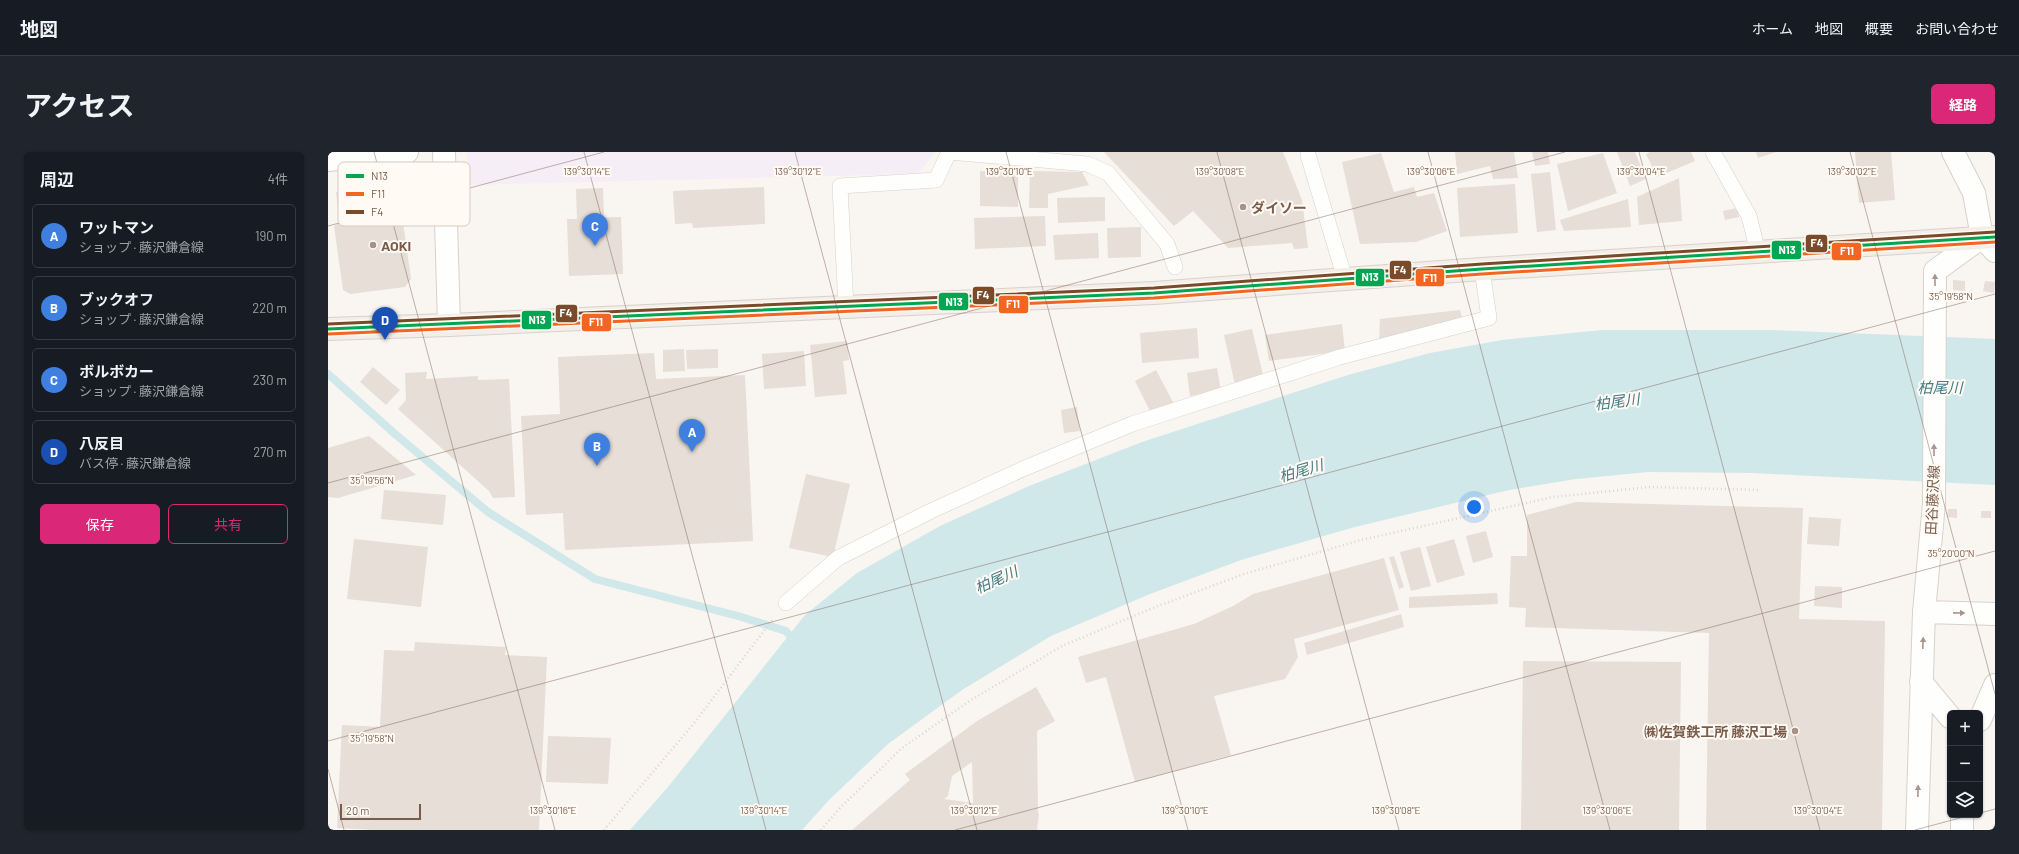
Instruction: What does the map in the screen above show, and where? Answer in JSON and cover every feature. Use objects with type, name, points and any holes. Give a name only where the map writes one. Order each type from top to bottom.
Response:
[{"type":"main road","points":[[328,160],[407,152]]},
{"type":"main road","points":[[444,152],[444,162]]},
{"type":"main road","points":[[328,329],[449,325],[1154,293],[1482,269],[1758,252],[1991,242],[1974,193],[1953,152]]},
{"type":"main road","points":[[446,226],[449,325]]},
{"type":"main road","name":"田谷藤沢線","points":[[1917,830],[1924,612],[1934,503],[1935,271],[1991,242]]},
{"type":"main road","points":[[1924,612],[1995,614]]},
{"type":"main road","points":[[1921,682],[1947,713]]},
{"type":"main road","points":[[1983,713],[1995,685]]},
{"type":"main road","points":[[1962,818],[1962,830]]},
{"type":"lane","points":[[846,307],[840,186],[936,180],[949,152],[1087,158],[1108,173],[1167,244],[1175,267]]},
{"type":"lane","points":[[1713,152],[1750,216],[1758,252]]},
{"type":"lane","points":[[1308,155],[1344,279]]},
{"type":"lane","points":[[786,603],[838,558],[931,510],[1025,468],[1132,424],[1340,358],[1489,318],[1482,269]]},
{"type":"path","points":[[821,830],[840,808],[902,748],[971,700],[1062,646],[1158,606],[1244,574],[1361,540],[1553,497],[1648,487],[1760,490]]},
{"type":"path","points":[[604,830],[695,722],[786,603]]},
{"type":"shaded area","points":[[467,152],[935,152],[918,174],[470,185],[470,162],[468,162]]},
{"type":"water","name":"柏尾川","points":[[1602,330],[1771,330],[1995,339],[1995,485],[1751,473],[1648,472],[1576,479],[1509,490],[1355,527],[1241,560],[1150,594],[1051,636],[962,690],[888,744],[829,800],[802,830],[630,830],[668,787],[805,615],[857,573],[940,526],[1029,486],[1142,442],[1348,375],[1430,353],[1502,340]]},
{"type":"building","points":[[1104,152],[1283,152],[1302,200],[1308,248],[1294,249],[1292,243],[1228,248],[1193,211],[1174,226]]},
{"type":"building","points":[[1455,152],[1514,152],[1518,178],[1493,179],[1490,166],[1457,174]]},
{"type":"building","points":[[1532,152],[1548,152],[1550,164],[1535,166]]},
{"type":"building","points":[[1617,152],[1635,152],[1646,179],[1630,186]]},
{"type":"building","points":[[1650,152],[1691,152],[1695,161],[1657,177],[1646,154]]},
{"type":"building","points":[[1756,152],[1776,152],[1758,158]]},
{"type":"building","points":[[1855,152],[1891,152],[1895,200],[1859,203]]},
{"type":"building","points":[[1381,153],[1394,192],[1414,187],[1417,197],[1434,193],[1447,231],[1416,242],[1360,244],[1342,162]]},
{"type":"building","points":[[1603,153],[1617,193],[1568,211],[1557,164]]},
{"type":"building","points":[[980,171],[1018,171],[1018,207],[980,206]]},
{"type":"building","points":[[1030,171],[1082,172],[1089,185],[1048,194],[1048,208],[1029,208]]},
{"type":"building","points":[[1550,172],[1556,230],[1537,232],[1531,174]]},
{"type":"building","points":[[1679,178],[1682,221],[1639,225],[1637,197]]},
{"type":"building","points":[[1515,184],[1518,233],[1460,237],[1457,188]]},
{"type":"building","points":[[764,187],[765,224],[693,228],[692,223],[675,224],[673,191]]},
{"type":"building","points":[[603,188],[604,217],[585,218],[621,217],[623,274],[569,276],[567,219],[577,219],[576,189]]},
{"type":"building","points":[[336,192],[338,192],[338,207]]},
{"type":"building","points":[[1105,197],[1105,221],[1058,223],[1057,198]]},
{"type":"building","points":[[1628,199],[1631,227],[1564,231],[1560,220]]},
{"type":"building","points":[[1737,208],[1739,217],[1725,220],[1723,211]]},
{"type":"building","points":[[1045,216],[1046,246],[975,249],[974,218]]},
{"type":"building","points":[[338,223],[338,226],[404,226],[411,279],[405,287],[350,294],[343,290],[334,226]]},
{"type":"building","points":[[1141,227],[1141,257],[1108,258],[1107,228]]},
{"type":"building","points":[[1098,233],[1099,258],[1055,260],[1053,235]]},
{"type":"building","points":[[1953,280],[1965,281],[1965,291],[1953,290]]},
{"type":"building","points":[[1985,281],[1995,282],[1994,293],[1983,291]]},
{"type":"building","points":[[1460,310],[1463,320],[1379,343],[1380,319]]},
{"type":"building","points":[[1342,324],[1345,351],[1269,361],[1265,335]]},
{"type":"building","points":[[1197,328],[1199,358],[1142,363],[1140,333]]},
{"type":"building","points":[[1252,329],[1264,379],[1235,385],[1224,335]]},
{"type":"building","points":[[847,341],[849,360],[843,361],[847,394],[815,397],[810,345]]},
{"type":"building","points":[[684,349],[685,371],[663,372],[663,350]]},
{"type":"building","points":[[718,349],[718,368],[687,369],[686,350]]},
{"type":"building","points":[[804,351],[806,386],[764,389],[762,354]]},
{"type":"building","points":[[654,353],[656,379],[745,375],[753,541],[565,550],[563,513],[526,515],[521,416],[560,414],[558,357]]},
{"type":"building","points":[[373,367],[400,390],[386,405],[360,382]]},
{"type":"building","points":[[1217,368],[1221,391],[1190,396],[1187,373]]},
{"type":"building","points":[[1156,370],[1174,404],[1152,415],[1135,381]]},
{"type":"building","points":[[427,372],[426,379],[478,376],[478,380],[509,379],[515,497],[493,498],[489,491],[398,409],[406,400],[405,373]]},
{"type":"building","points":[[1077,407],[1080,431],[1064,433],[1061,410]]},
{"type":"building","points":[[369,436],[416,475],[338,498],[328,497],[328,448]]},
{"type":"building","points":[[806,474],[850,484],[833,557],[789,548]]},
{"type":"building","points":[[384,490],[446,495],[443,525],[381,519]]},
{"type":"building","name":"㈱佐賀鉄工所 藤沢工場","points":[[1576,502],[1803,508],[1799,619],[1885,621],[1882,830],[1706,830],[1709,633],[1525,627],[1526,608],[1509,607],[1511,556],[1527,556],[1527,515]]},
{"type":"building","points":[[1948,509],[1957,509],[1957,518],[1947,517]]},
{"type":"building","points":[[1981,511],[1991,511],[1991,518],[1981,518]]},
{"type":"building","points":[[1809,517],[1841,519],[1839,546],[1807,544]]},
{"type":"building","points":[[1486,531],[1493,557],[1473,563],[1466,536]]},
{"type":"building","points":[[354,539],[428,547],[421,607],[347,599]]},
{"type":"building","points":[[1454,539],[1465,575],[1437,583],[1426,547]]},
{"type":"building","points":[[1420,547],[1431,586],[1411,591],[1400,552]]},
{"type":"building","points":[[1394,556],[1404,587],[1399,589],[1389,557]]},
{"type":"building","points":[[1384,558],[1399,610],[1294,639],[1298,657],[1285,679],[1214,696],[1231,755],[1135,782],[1106,677],[1086,683],[1078,657],[1194,624],[1233,606],[1253,594]]},
{"type":"building","points":[[1815,586],[1842,587],[1842,608],[1814,606]]},
{"type":"building","points":[[1497,593],[1498,604],[1409,608],[1409,597]]},
{"type":"building","points":[[1401,614],[1404,627],[1307,655],[1304,643]]},
{"type":"building","points":[[415,642],[506,647],[505,655],[547,657],[539,830],[375,830],[337,828],[342,725],[380,727],[384,650],[414,651]]},
{"type":"building","points":[[1523,661],[1681,662],[1679,830],[1521,830]]},
{"type":"building","points":[[1036,687],[1055,721],[1037,731],[1039,813],[1037,830],[852,830],[910,780],[905,774],[977,721]],"holes":[[[972,762],[973,803],[944,799],[948,796],[952,776]]]},
{"type":"building","points":[[548,736],[611,738],[608,784],[546,782]]},
{"type":"waterway","points":[[328,374],[395,434],[488,512],[595,579],[738,616],[786,631],[796,643]]},
{"type":"transit line","name":"F4","points":[[328,324],[1154,288],[1482,264],[1995,232]]},
{"type":"transit line","name":"N13","points":[[328,329],[1154,293],[1482,269],[1995,237]]},
{"type":"transit line","name":"F11","points":[[328,334],[1154,298],[1482,274],[1995,242]]},
{"type":"place","name":"ダイソー","points":[[1243,207]]},
{"type":"place","name":"AOKI","points":[[373,245]]},
{"type":"place","name":"ボルボカー","points":[[595,246]]},
{"type":"place","name":"八反目","points":[[385,340]]},
{"type":"place","name":"ワットマン","points":[[692,452]]},
{"type":"place","name":"ブックオフ","points":[[597,466]]},
{"type":"place","name":"㈱佐賀鉄工所 藤沢工場","points":[[1795,731]]}]
